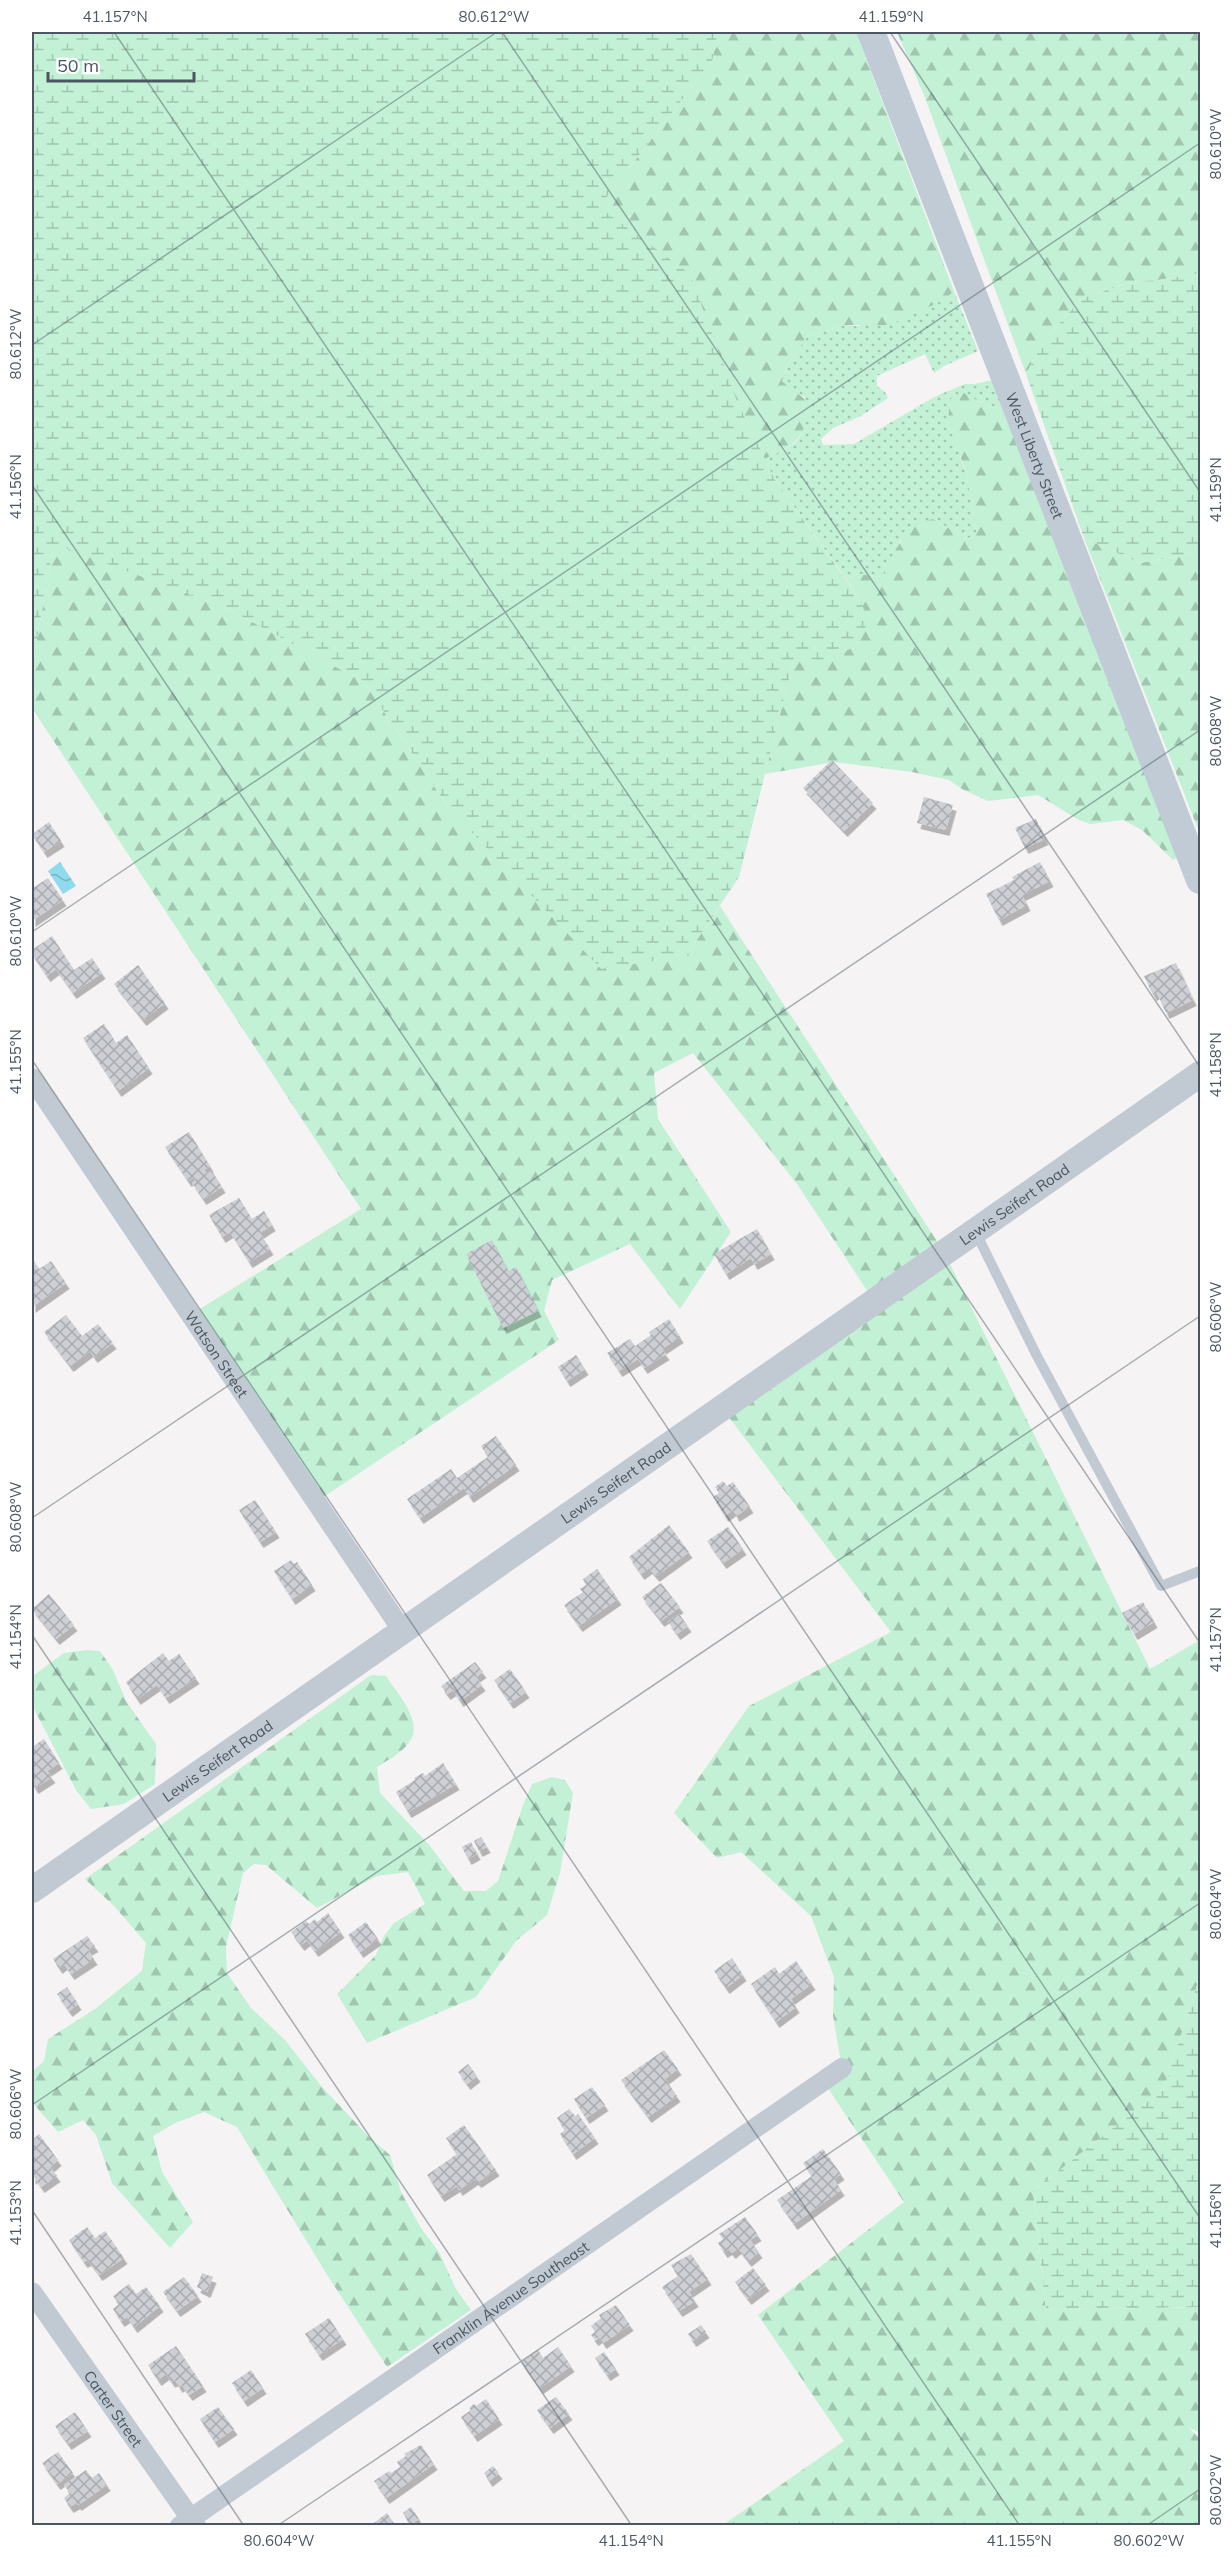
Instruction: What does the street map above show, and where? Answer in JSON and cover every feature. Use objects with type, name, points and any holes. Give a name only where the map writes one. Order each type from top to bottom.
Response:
[{"type":"main road","name":"West Liberty Street","points":[[871,32],[1200,880]]},
{"type":"street","name":"Lewis Seifert Road","points":[[32,1890],[1200,1074]]},
{"type":"street","name":"Watson Street","points":[[32,1078],[402,1630]]},
{"type":"street","name":"Franklin Avenue Southeast","points":[[189,2523],[842,2068]]},
{"type":"street","name":"Carter Street","points":[[32,2292],[189,2523]]},
{"type":"lane","points":[[975,1230],[1037,1356],[1161,1586],[1200,1571]]},
{"type":"green space","points":[[32,32],[718,32],[712,61],[599,207],[690,274],[737,401],[775,480],[861,601],[868,623],[854,646],[831,661],[794,659],[739,877],[686,956],[601,969],[448,807],[364,682],[226,608],[54,544],[32,666]]},
{"type":"green space","points":[[718,32],[856,32],[954,291],[944,300],[889,325],[843,325],[807,337],[788,364],[782,381],[811,406],[808,418],[801,434],[791,445],[764,459],[737,401],[599,207],[712,61]]},
{"type":"green space","points":[[897,32],[1200,32],[1200,273],[1131,282],[1081,299],[1044,341],[1026,374],[924,95]]},
{"type":"green space","points":[[1200,273],[1200,549],[1189,554],[1140,563],[1084,538],[1026,374],[1044,341],[1081,299],[1131,282]]},
{"type":"green space","points":[[954,291],[978,351],[934,373],[925,354],[877,376],[877,386],[885,392],[888,398],[861,416],[833,428],[821,439],[823,445],[854,444],[936,396],[965,384],[992,380],[1005,410],[983,404],[964,393],[960,457],[966,472],[977,533],[967,539],[933,519],[900,541],[895,557],[883,577],[858,574],[846,579],[775,480],[764,459],[795,443],[802,431],[805,397],[792,392],[782,381],[788,364],[807,337],[843,325],[858,326],[944,300]]},
{"type":"green space","points":[[964,393],[983,404],[1005,410],[1178,857],[1173,860],[1142,830],[1123,820],[1090,824],[1079,820],[1038,795],[988,801],[949,780],[912,772],[834,762],[765,774],[794,659],[861,601],[846,579],[858,574],[883,577],[901,541],[913,527],[922,522],[933,519],[967,539],[977,533],[966,472],[948,421],[950,399]]},
{"type":"green space","points":[[1084,538],[1140,563],[1189,554],[1200,549],[1200,834]]},
{"type":"green space","points":[[54,543],[226,608],[364,682],[448,807],[686,956],[720,906],[944,1252],[1150,1669],[1200,1640],[1200,1976],[1164,2088],[1033,2191],[1046,2310],[1200,2307],[1200,2432],[1189,2428],[1200,2439],[1200,2525],[723,2525],[844,2441],[758,2315],[904,2202],[823,2081],[842,2068],[833,2016],[834,1977],[811,1916],[741,1852],[717,1858],[674,1813],[749,1706],[891,1632],[722,1408],[874,1301],[797,1184],[693,1053],[654,1073],[658,1119],[731,1232],[680,1309],[630,1244],[552,1280],[544,1311],[559,1340],[316,1502],[190,1315],[361,1209],[32,708],[32,666]]},
{"type":"green space","points":[[100,1651],[113,1670],[126,1701],[156,1744],[155,1784],[124,1804],[91,1809],[76,1790],[32,1705],[34,1675],[64,1653]]},
{"type":"green space","points":[[371,1675],[386,1676],[408,1710],[414,1728],[407,1745],[377,1767],[380,1793],[430,1846],[464,1891],[486,1891],[498,1881],[532,1784],[552,1777],[565,1780],[573,1793],[560,1873],[547,1915],[516,1941],[476,1997],[367,2043],[337,1994],[376,1955],[384,1936],[394,1923],[425,1904],[408,1872],[377,1876],[317,1908],[266,1865],[254,1864],[243,1873],[226,1947],[227,1973],[251,2008],[285,2040],[322,2087],[370,2138],[390,2155],[401,2192],[421,2228],[439,2252],[456,2289],[471,2310],[387,2367],[326,2273],[237,2127],[204,2112],[175,2123],[153,2136],[162,2172],[193,2222],[170,2248],[112,2183],[96,2135],[83,2120],[58,2132],[32,2102],[32,2072],[44,2061],[48,2039],[95,2009],[142,1971],[146,1943],[114,1906],[85,1879]]},
{"type":"green space","points":[[1200,1976],[1200,2307],[1046,2310],[1033,2191],[1164,2088]]},
{"type":"water","points":[[60,862],[76,886],[63,894],[48,871]]},
{"type":"building","points":[[832,760],[873,803],[844,831],[803,788]]},
{"type":"building","points":[[924,797],[953,805],[946,830],[917,823]]},
{"type":"building","points":[[1036,819],[1045,839],[1025,848],[1015,828]]},
{"type":"building","points":[[49,822],[61,841],[44,852],[32,834]]},
{"type":"building","points":[[1040,862],[1050,881],[1022,895],[1027,905],[999,920],[986,894],[1014,880],[1012,877]]},
{"type":"building","points":[[48,878],[63,900],[32,921],[32,885],[33,888]]},
{"type":"building","points":[[52,936],[74,970],[92,958],[102,973],[73,993],[56,969],[47,976],[32,954],[32,950]]},
{"type":"building","points":[[1176,963],[1193,1000],[1166,1013],[1157,993],[1153,995],[1144,976]]},
{"type":"building","points":[[138,965],[165,1003],[143,1020],[114,984]]},
{"type":"building","points":[[104,1024],[116,1043],[127,1035],[149,1068],[118,1091],[83,1038]]},
{"type":"building","points":[[189,1132],[210,1166],[204,1170],[207,1174],[212,1171],[222,1187],[203,1199],[192,1183],[196,1180],[194,1177],[188,1181],[165,1147]]},
{"type":"building","points":[[239,1198],[252,1219],[264,1211],[272,1225],[260,1233],[270,1249],[249,1262],[230,1232],[222,1237],[209,1215]]},
{"type":"building","points":[[757,1229],[771,1254],[754,1264],[751,1258],[726,1274],[714,1254]]},
{"type":"building","points":[[492,1240],[508,1271],[516,1267],[538,1311],[503,1328],[466,1254]]},
{"type":"building","points":[[32,1258],[39,1269],[51,1261],[66,1283],[32,1307]]},
{"type":"building","points":[[66,1315],[82,1336],[98,1324],[113,1343],[94,1357],[90,1351],[70,1366],[44,1332]]},
{"type":"building","points":[[669,1319],[680,1337],[662,1349],[666,1354],[644,1368],[638,1359],[619,1371],[607,1353],[630,1339],[635,1346],[651,1335],[649,1332]]},
{"type":"building","points":[[576,1355],[585,1369],[567,1381],[558,1367]]},
{"type":"building","points":[[496,1436],[516,1465],[470,1497],[464,1488],[420,1518],[407,1499],[451,1469],[457,1478],[488,1457],[481,1446]]},
{"type":"building","points":[[723,1481],[727,1486],[733,1482],[750,1507],[736,1516],[733,1510],[725,1516],[713,1497],[719,1493],[715,1487]]},
{"type":"building","points":[[255,1500],[276,1532],[260,1542],[239,1510]]},
{"type":"building","points":[[669,1525],[689,1552],[656,1576],[649,1568],[641,1574],[629,1557]]},
{"type":"building","points":[[728,1527],[743,1549],[723,1563],[707,1541]]},
{"type":"building","points":[[291,1560],[294,1564],[297,1562],[312,1585],[292,1599],[274,1571]]},
{"type":"building","points":[[597,1569],[618,1599],[579,1626],[564,1605],[583,1592],[580,1589],[586,1585],[583,1579]]},
{"type":"building","points":[[661,1583],[680,1607],[661,1621],[642,1597]]},
{"type":"building","points":[[49,1594],[74,1625],[56,1639],[32,1609]]},
{"type":"building","points":[[1143,1602],[1154,1622],[1134,1634],[1122,1613]]},
{"type":"building","points":[[679,1614],[688,1626],[677,1634],[668,1622]]},
{"type":"building","points":[[163,1653],[169,1661],[179,1654],[196,1678],[166,1698],[157,1685],[137,1699],[126,1682]]},
{"type":"building","points":[[475,1662],[483,1672],[476,1677],[482,1685],[460,1701],[453,1690],[447,1694],[441,1686]]},
{"type":"building","points":[[510,1669],[526,1692],[510,1703],[494,1680]]},
{"type":"building","points":[[44,1739],[59,1763],[47,1771],[52,1777],[35,1788],[32,1783],[32,1747]]},
{"type":"building","points":[[443,1763],[456,1784],[408,1812],[396,1792],[415,1780],[414,1778],[423,1773],[425,1776]]},
{"type":"building","points":[[481,1837],[487,1847],[479,1851],[474,1841]]},
{"type":"building","points":[[471,1842],[477,1854],[468,1859],[462,1847]]},
{"type":"building","points":[[328,1913],[341,1932],[315,1951],[307,1940],[301,1945],[291,1932],[306,1921],[309,1924],[315,1919],[317,1922]]},
{"type":"building","points":[[366,1922],[378,1939],[360,1952],[348,1935]]},
{"type":"building","points":[[87,1936],[95,1946],[88,1950],[94,1959],[71,1974],[64,1964],[59,1968],[53,1959]]},
{"type":"building","points":[[732,1958],[743,1975],[726,1988],[714,1971]]},
{"type":"building","points":[[796,1961],[812,1984],[791,1999],[796,2007],[776,2022],[751,1984],[775,1967],[779,1974]]},
{"type":"building","points":[[67,1987],[78,2004],[69,2011],[57,1994]]},
{"type":"building","points":[[664,2050],[678,2069],[665,2079],[677,2096],[648,2117],[621,2080]]},
{"type":"building","points":[[468,2064],[477,2076],[467,2084],[458,2072]]},
{"type":"building","points":[[592,2087],[605,2105],[586,2118],[574,2099]]},
{"type":"building","points":[[569,2109],[575,2116],[578,2114],[595,2138],[573,2154],[560,2134],[565,2130],[557,2118]]},
{"type":"building","points":[[464,2125],[496,2170],[478,2182],[475,2179],[459,2190],[457,2186],[441,2196],[427,2175],[457,2154],[446,2138]]},
{"type":"building","points":[[39,2134],[58,2160],[50,2167],[57,2176],[41,2187],[34,2177],[32,2179],[32,2140]]},
{"type":"building","points":[[823,2149],[841,2174],[834,2179],[841,2190],[794,2224],[777,2200],[812,2176],[803,2163]]},
{"type":"building","points":[[745,2217],[758,2235],[750,2240],[759,2252],[748,2261],[738,2248],[732,2253],[729,2249],[724,2252],[718,2243],[723,2239],[719,2234]]},
{"type":"building","points":[[87,2227],[95,2238],[105,2231],[124,2258],[99,2275],[88,2260],[84,2262],[69,2240]]},
{"type":"building","points":[[691,2254],[708,2279],[689,2292],[695,2301],[679,2311],[662,2287],[678,2276],[671,2265]]},
{"type":"building","points":[[753,2268],[766,2285],[748,2299],[735,2282]]},
{"type":"building","points":[[202,2273],[213,2277],[207,2292],[197,2287]]},
{"type":"building","points":[[184,2277],[198,2296],[177,2311],[163,2292]]},
{"type":"building","points":[[129,2284],[136,2294],[146,2287],[160,2306],[134,2327],[127,2317],[121,2321],[113,2309],[119,2304],[113,2296]]},
{"type":"building","points":[[616,2305],[630,2325],[603,2343],[599,2337],[595,2340],[591,2335],[595,2332],[591,2326],[601,2318],[599,2315]]},
{"type":"building","points":[[329,2318],[343,2339],[319,2355],[305,2334]]},
{"type":"building","points":[[701,2325],[706,2332],[693,2341],[688,2334]]},
{"type":"building","points":[[176,2346],[203,2386],[189,2395],[182,2385],[179,2387],[175,2380],[172,2382],[166,2374],[158,2380],[148,2365]]},
{"type":"building","points":[[558,2347],[571,2366],[540,2388],[521,2362],[538,2350],[543,2358]]},
{"type":"building","points":[[604,2352],[616,2369],[607,2375],[595,2358]]},
{"type":"building","points":[[251,2370],[263,2388],[244,2401],[232,2383]]},
{"type":"building","points":[[556,2397],[569,2414],[550,2428],[537,2410]]},
{"type":"building","points":[[486,2399],[499,2419],[474,2436],[461,2417],[471,2410],[469,2408],[474,2404],[476,2406]]},
{"type":"building","points":[[218,2407],[234,2429],[215,2442],[200,2419]]},
{"type":"building","points":[[75,2412],[88,2431],[68,2444],[55,2426]]},
{"type":"building","points":[[421,2445],[434,2464],[386,2498],[374,2481],[400,2467],[397,2462],[406,2456],[404,2454]]},
{"type":"building","points":[[58,2452],[73,2473],[57,2484],[42,2463]]},
{"type":"building","points":[[493,2466],[499,2473],[489,2481],[484,2473]]},
{"type":"building","points":[[86,2470],[92,2478],[99,2473],[107,2485],[78,2505],[77,2503],[70,2507],[64,2498],[70,2493],[64,2485]]},
{"type":"building","points":[[411,2507],[419,2519],[410,2525],[403,2513]]},
{"type":"building","points":[[387,2513],[396,2526],[370,2526]]}]
